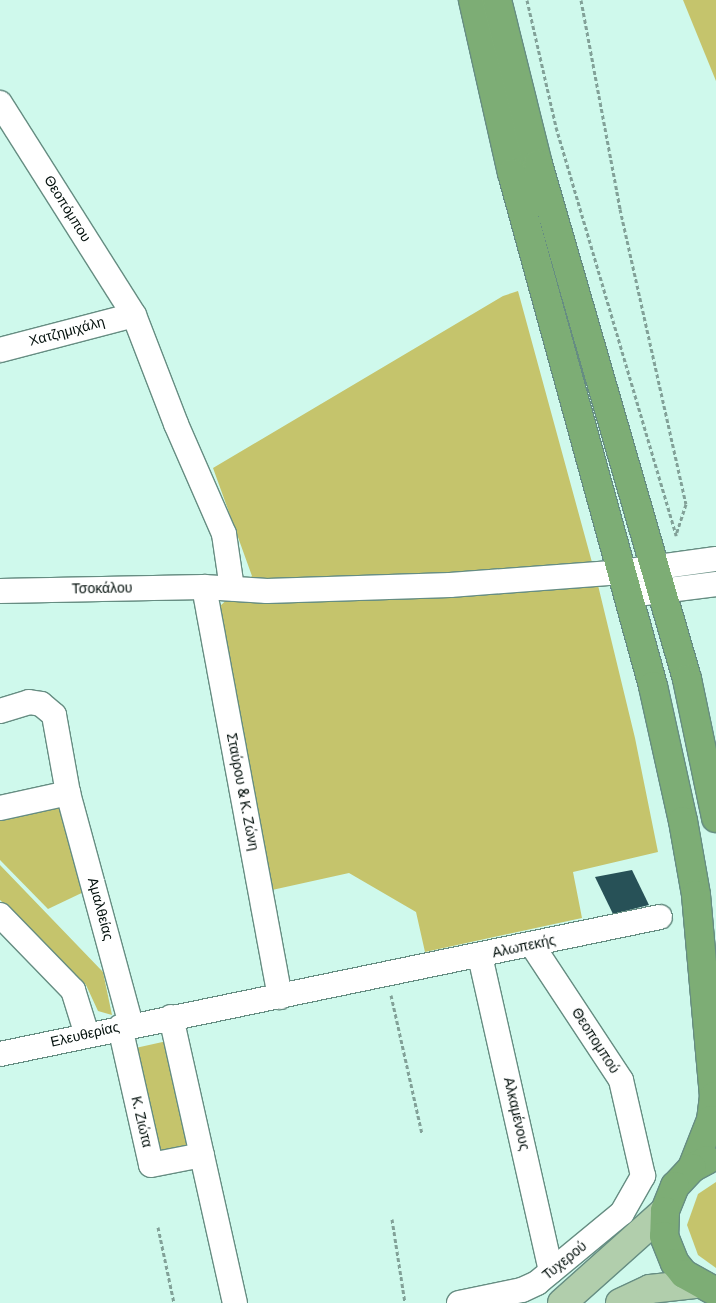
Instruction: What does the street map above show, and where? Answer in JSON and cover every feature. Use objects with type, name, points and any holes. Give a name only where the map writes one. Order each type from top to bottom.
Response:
[{"type":"highway","points":[[473,0],[515,182],[626,584],[675,779],[698,913],[714,1096],[705,1140],[704,1162],[675,1186],[665,1211],[664,1236],[668,1250],[684,1274],[706,1288]]},
{"type":"highway","points":[[497,0],[538,164],[659,578],[698,726],[716,818]]},
{"type":"main road","points":[[562,1303],[665,1211]]},
{"type":"main road","points":[[620,1303],[643,1291],[706,1288]]},
{"type":"street","name":"Θεοπόμπου","points":[[0,103],[134,315],[176,424],[224,534],[232,588]]},
{"type":"street","name":"Χατζημιχάλη","points":[[0,350],[134,315]]},
{"type":"street","points":[[659,578],[716,559]]},
{"type":"street","name":"Τσοκάλου","points":[[0,591],[204,587],[267,591],[450,585],[626,584],[659,578]]},
{"type":"street","points":[[659,578],[716,584]]},
{"type":"street","name":"Σταύρου & Κ. Ζώνη","points":[[204,587],[280,997]]},
{"type":"street","name":"Αμαλθείας","points":[[0,711],[29,702],[41,704],[54,715],[68,792],[126,1026]]},
{"type":"street","points":[[0,808],[68,792]]},
{"type":"street","points":[[0,915],[73,990],[87,1035]]},
{"type":"street","name":"Αλωπεκής","points":[[171,1017],[280,997],[660,917]]},
{"type":"street","name":"Θεοπομπού","points":[[532,945],[621,1080],[642,1176]]},
{"type":"street","name":"Αλκαμένους","points":[[480,956],[551,1272]]},
{"type":"street","points":[[171,1017],[235,1303]]},
{"type":"street","name":"Ελευθερίας","points":[[0,1054],[171,1017]]},
{"type":"street","name":"Κ. Ζιώτα","points":[[126,1026],[151,1165],[202,1154]]},
{"type":"street","name":"Τυχερού","points":[[459,1303],[532,1287],[622,1213],[642,1176]]},
{"type":"path","points":[[527,0],[556,127],[676,536],[686,504],[620,209],[581,0]]},
{"type":"path","points":[[387,975],[422,1134]]},
{"type":"path","points":[[392,1218],[405,1303]]},
{"type":"path","points":[[158,1228],[174,1303]]},
{"type":"shaded area","points":[[683,0],[716,0],[716,81]]},
{"type":"shaded area","points":[[518,291],[596,577],[635,738],[658,852],[573,872],[582,918],[425,952],[416,912],[349,873],[272,890],[218,608],[252,576],[213,468],[503,296]]},
{"type":"shaded area","points":[[67,803],[90,889],[48,909],[0,860],[0,817]]},
{"type":"shaded area","points":[[0,865],[103,972],[112,1015],[98,1011],[86,985],[0,900]]},
{"type":"shaded area","points":[[167,1041],[191,1145],[154,1153],[131,1049]]},
{"type":"shaded area","points":[[716,1182],[716,1268],[698,1255],[687,1225],[698,1194]]},
{"type":"building","points":[[632,870],[649,905],[613,914],[595,877]]}]
